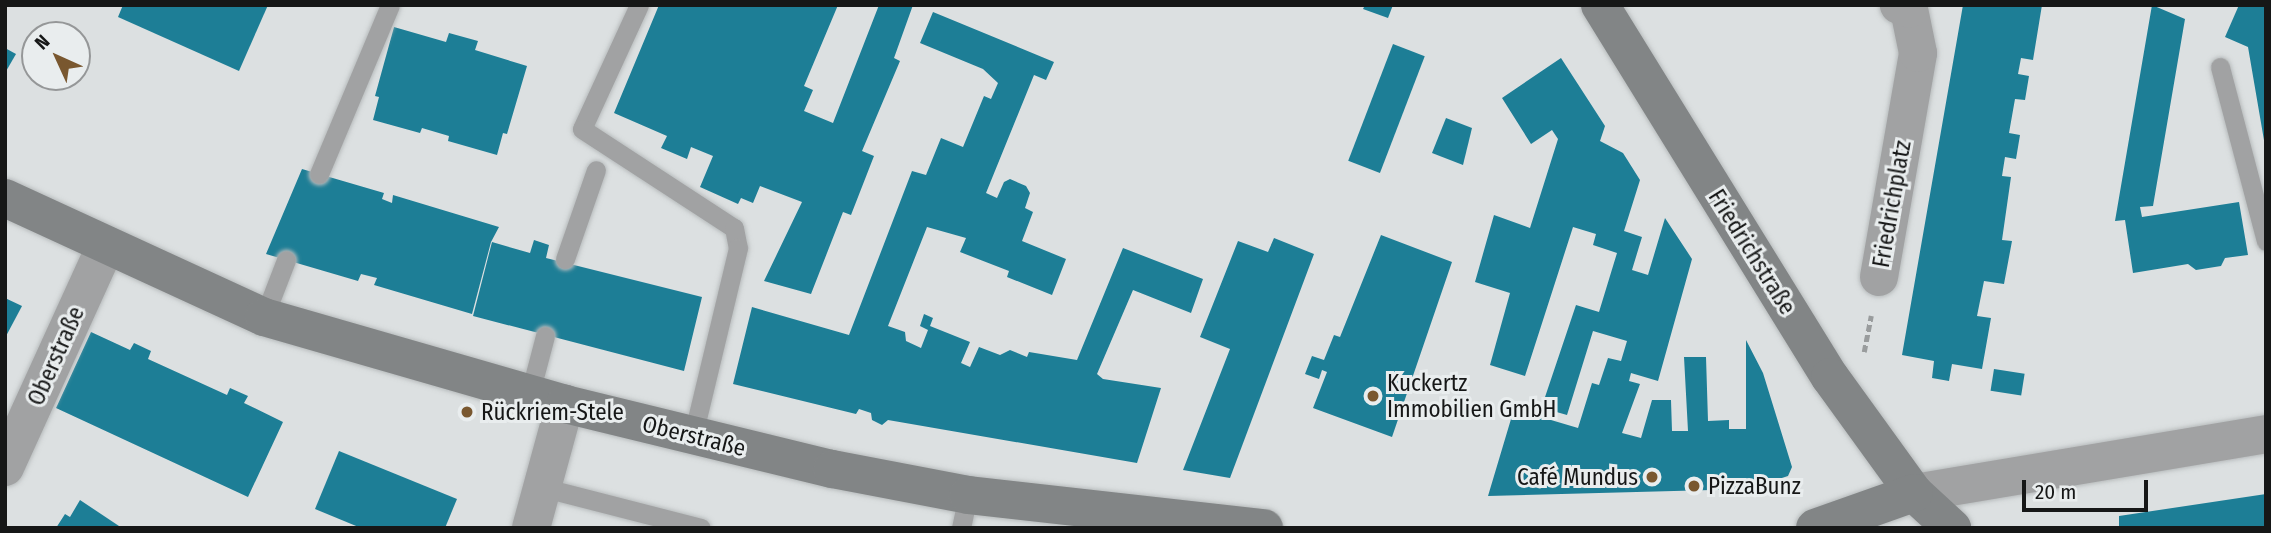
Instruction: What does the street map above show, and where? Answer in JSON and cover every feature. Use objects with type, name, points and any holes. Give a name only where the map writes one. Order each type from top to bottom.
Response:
[{"type":"main road","name":"Friedrichstraße","points":[[1600,5],[1852,409],[1914,493],[1952,528]]},
{"type":"main road","name":"Oberstraße","points":[[5,198],[264,317],[547,399],[832,468],[964,511],[1264,528]]},
{"type":"main road","points":[[1815,528],[1914,493]]},
{"type":"street","name":"Friedrichplatz","points":[[1879,277],[1918,53],[1906,7]]},
{"type":"street","name":"Oberstraße","points":[[5,467],[106,245]]},
{"type":"street","points":[[531,528],[541,487],[547,399]]},
{"type":"street","points":[[1914,493],[2266,434]]},
{"type":"lane","points":[[319,174],[390,5]]},
{"type":"lane","points":[[639,5],[582,129],[734,228],[738,248],[693,436]]},
{"type":"lane","points":[[2220,67],[2266,241]]},
{"type":"lane","points":[[565,259],[596,170]]},
{"type":"lane","points":[[264,317],[286,260]]},
{"type":"lane","points":[[545,336],[547,399]]},
{"type":"lane","points":[[541,487],[701,528]]},
{"type":"path","name":"Friedrichplatz","points":[[1852,409],[1879,277]]},
{"type":"building","points":[[123,5],[268,5],[239,71],[118,17]]},
{"type":"building","points":[[659,5],[838,5],[804,86],[813,90],[804,111],[833,123],[879,5],[913,5],[894,58],[900,61],[862,151],[874,156],[851,215],[843,212],[811,294],[764,281],[802,202],[760,186],[753,203],[741,198],[738,204],[700,187],[713,156],[691,147],[687,159],[661,148],[667,136],[614,113]]},
{"type":"building","points":[[1365,5],[1393,5],[1388,18],[1363,9]]},
{"type":"building","points":[[1963,5],[2042,5],[2033,60],[2021,58],[2018,74],[2029,76],[2025,100],[2015,99],[2009,133],[2020,135],[2016,159],[2005,157],[2002,176],[2011,177],[2002,240],[2012,241],[2004,284],[1984,281],[1977,316],[1991,318],[1982,369],[1952,364],[1949,381],[1932,378],[1934,361],[1902,355]]},
{"type":"building","points":[[2152,5],[2185,19],[2153,206],[2140,207],[2142,217],[2239,202],[2248,255],[2225,258],[2221,266],[2196,270],[2188,264],[2133,273],[2125,220],[2115,221]]},
{"type":"building","points":[[2239,5],[2266,5],[2266,152],[2248,47],[2225,37]]},
{"type":"building","points":[[933,12],[1054,62],[1046,80],[1034,75],[986,193],[997,198],[1004,182],[1010,179],[1026,186],[1030,193],[1025,208],[1033,212],[1022,241],[1066,259],[1052,295],[1007,277],[1009,271],[960,252],[966,238],[927,227],[888,326],[905,332],[906,341],[921,348],[928,330],[920,326],[924,314],[933,318],[930,326],[970,342],[961,363],[970,367],[979,347],[1000,355],[1010,350],[1027,357],[1029,352],[1077,360],[1123,248],[1203,279],[1191,313],[1133,290],[1097,374],[1103,379],[1161,388],[1137,463],[888,420],[882,425],[872,420],[871,413],[859,409],[856,414],[733,384],[752,307],[849,335],[912,171],[926,175],[941,138],[963,147],[984,96],[991,99],[998,83],[983,69],[920,43]]},
{"type":"building","points":[[394,27],[446,42],[449,33],[478,41],[475,50],[527,66],[507,134],[503,133],[497,155],[448,141],[449,136],[422,128],[420,133],[373,120],[379,97],[375,96]]},
{"type":"building","points":[[1393,44],[1425,56],[1380,173],[1348,161]]},
{"type":"building","points":[[5,48],[16,54],[5,73]]},
{"type":"building","points":[[1561,58],[1605,126],[1600,141],[1623,153],[1640,180],[1624,231],[1642,237],[1632,270],[1648,275],[1665,218],[1692,259],[1658,381],[1631,373],[1629,381],[1640,384],[1622,433],[1641,438],[1652,400],[1671,400],[1672,431],[1688,431],[1684,357],[1706,357],[1708,421],[1729,420],[1729,429],[1746,429],[1746,340],[1763,373],[1792,467],[1788,476],[1749,489],[1488,496],[1514,409],[1578,428],[1592,383],[1599,385],[1608,358],[1621,361],[1627,341],[1593,331],[1567,415],[1546,409],[1543,403],[1576,305],[1599,312],[1617,253],[1593,245],[1596,234],[1573,227],[1525,376],[1490,365],[1510,293],[1475,282],[1494,215],[1530,228],[1558,139],[1552,130],[1531,144],[1502,98]]},
{"type":"building","points":[[1446,118],[1472,128],[1463,165],[1432,153]]},
{"type":"building","points":[[302,169],[384,193],[382,199],[392,203],[393,195],[499,227],[491,242],[472,314],[374,285],[377,278],[361,274],[358,281],[266,254]]},
{"type":"building","points":[[1381,235],[1452,262],[1392,437],[1313,408],[1327,372],[1322,370],[1319,379],[1305,374],[1312,356],[1324,360],[1334,335],[1340,337]]},
{"type":"building","points":[[1274,238],[1314,254],[1230,478],[1183,470],[1230,349],[1200,337],[1238,241],[1268,252]]},
{"type":"building","points":[[534,240],[549,245],[546,258],[702,297],[684,371],[473,316],[492,242],[530,253]]},
{"type":"building","points":[[5,298],[22,306],[5,338]]},
{"type":"building","points":[[91,332],[130,350],[134,343],[151,351],[148,359],[227,395],[230,388],[248,396],[244,403],[283,422],[248,497],[56,408]]},
{"type":"building","points":[[1994,369],[2025,374],[2021,396],[1991,391]]},
{"type":"building","points":[[339,451],[457,499],[445,528],[361,528],[315,509]]},
{"type":"building","points":[[2266,494],[2266,528],[2119,528],[2119,516]]},
{"type":"building","points":[[80,500],[122,528],[56,528],[65,514],[70,517]]},
{"type":"place","name":"Kuckertz Immobilien GmbH","points":[[1373,396]]},
{"type":"place","name":"Rückriem-Stele","points":[[467,412]]},
{"type":"place","name":"Café Mundus","points":[[1652,477]]},
{"type":"place","name":"PizzaBunz","points":[[1694,486]]}]
